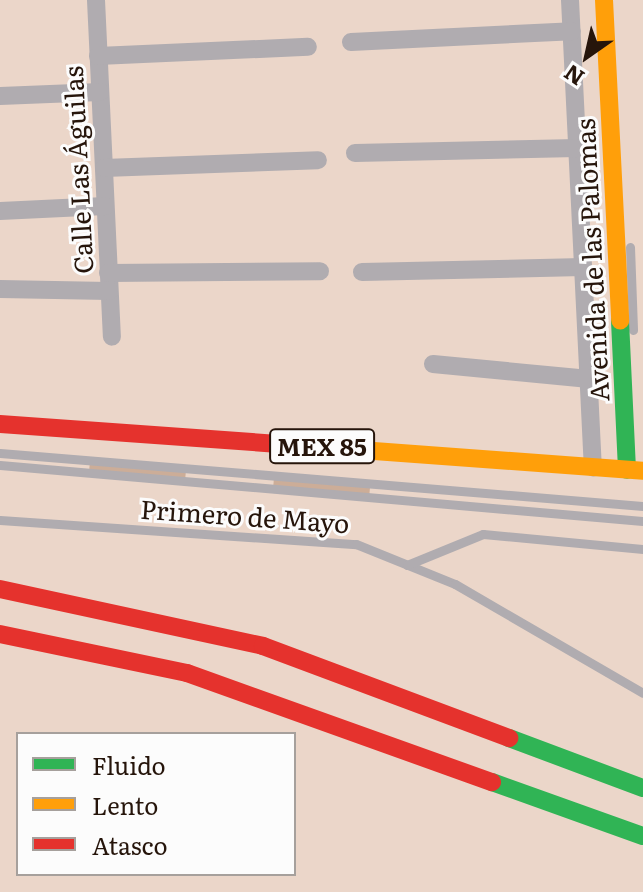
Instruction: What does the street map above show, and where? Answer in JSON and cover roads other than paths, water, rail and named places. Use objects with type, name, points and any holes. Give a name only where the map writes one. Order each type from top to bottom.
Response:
[{"type":"main road","name":"Avenida de las Palomas","points":[[604,0],[632,333],[622,378],[635,470]]},
{"type":"main road","name":"MEX 85","points":[[0,424],[635,470]]},
{"type":"main road","points":[[0,589],[263,646],[643,788]]},
{"type":"main road","points":[[0,634],[187,673],[643,836]]},
{"type":"street","name":"Calle Las Águilas","points":[[96,0],[112,337]]},
{"type":"street","name":"Avenida de las Palomas","points":[[570,0],[593,467]]},
{"type":"street","points":[[351,42],[572,31]]},
{"type":"street","points":[[98,56],[308,47]]},
{"type":"street","points":[[0,96],[100,92]]},
{"type":"street","points":[[355,153],[577,148]]},
{"type":"street","points":[[104,168],[318,160]]},
{"type":"street","points":[[0,211],[105,206]]},
{"type":"street","points":[[362,272],[583,267]]},
{"type":"street","points":[[0,289],[320,271]]},
{"type":"street","points":[[433,364],[589,379]]},
{"type":"street","points":[[622,378],[643,379]]},
{"type":"lane","points":[[623,247],[643,245]]},
{"type":"lane","points":[[0,453],[643,506]]},
{"type":"lane","points":[[0,465],[643,521]]},
{"type":"lane","name":"Primero de Mayo","points":[[0,520],[356,544],[455,584],[643,693]]},
{"type":"lane","points":[[407,565],[483,534],[643,549]]}]
